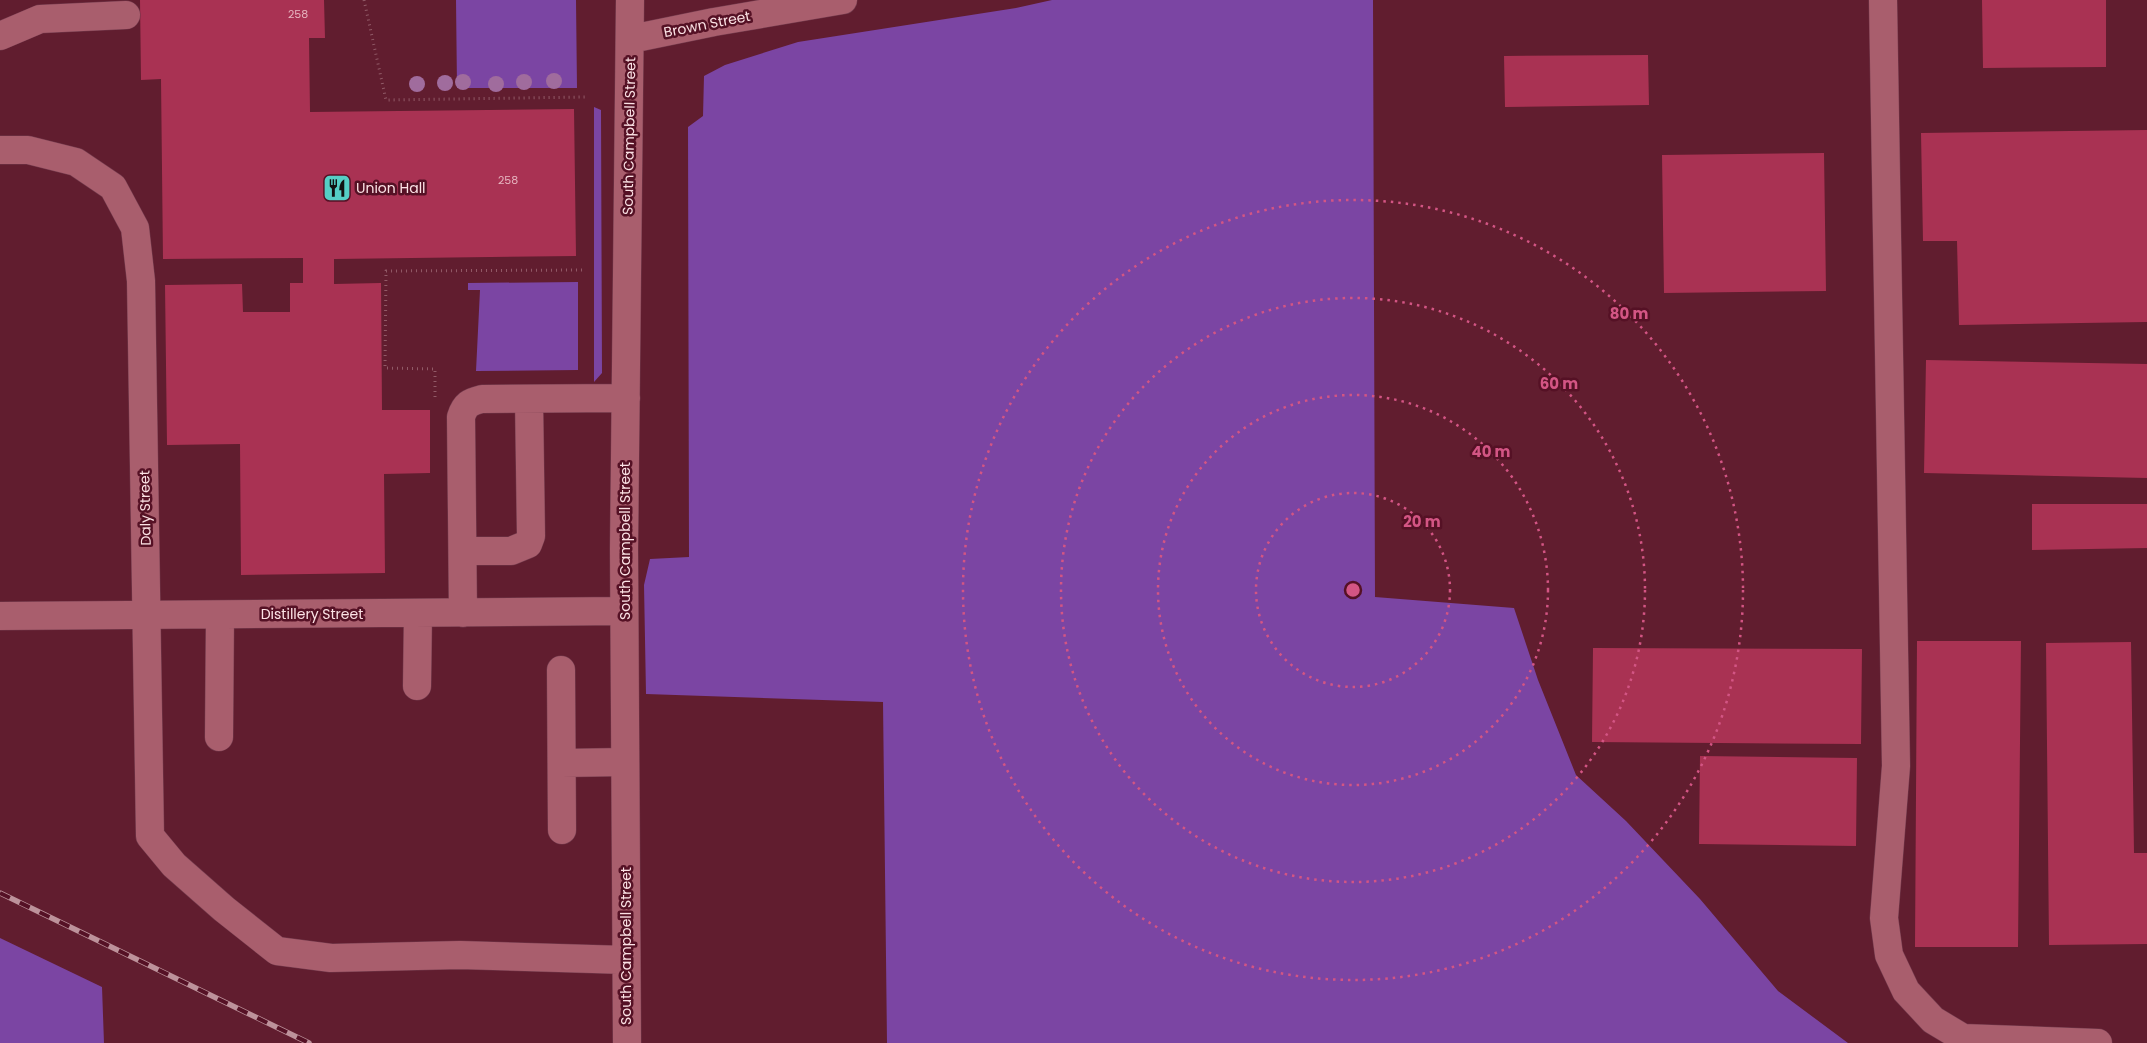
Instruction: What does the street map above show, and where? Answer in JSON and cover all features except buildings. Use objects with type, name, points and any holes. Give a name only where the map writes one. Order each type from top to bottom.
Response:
[{"type":"street","name":"South Campbell Street","points":[[627,1043],[624,611],[630,0]]},
{"type":"street","name":"Brown Street","points":[[631,40],[714,22],[843,0]]},
{"type":"street","points":[[1883,0],[1896,766],[1884,918],[1888,955],[1906,991],[1933,1020],[1963,1038],[2098,1043]]},
{"type":"street","points":[[0,36],[40,20],[126,15]]},
{"type":"street","name":"Daly Street","points":[[0,150],[28,150],[76,162],[113,187],[135,228],[141,281],[150,836],[181,871],[224,909],[277,951],[332,958],[460,955],[626,960]]},
{"type":"street","points":[[463,613],[461,417],[464,407],[469,402],[482,399],[626,398]]},
{"type":"street","points":[[463,551],[511,551],[528,544],[531,536],[529,399]]},
{"type":"street","name":"Distillery Street","points":[[0,616],[624,611]]},
{"type":"street","points":[[417,686],[418,613]]},
{"type":"street","points":[[219,737],[220,615]]},
{"type":"street","points":[[561,670],[562,830]]},
{"type":"street","points":[[562,763],[625,762]]},
{"type":"path","points":[[364,0],[386,100],[585,97]]},
{"type":"path","points":[[435,406],[435,369],[385,368],[386,271],[585,270]]},
{"type":"shaded area","points":[[456,0],[576,0],[577,88],[457,88]]},
{"type":"shaded area","points":[[1052,0],[1373,0],[1375,597],[1514,608],[1538,680],[1576,775],[1626,821],[1700,899],[1778,991],[1848,1043],[887,1043],[883,702],[646,694],[644,585],[650,559],[689,557],[688,127],[703,116],[704,76],[725,65],[798,42],[1016,8]]},
{"type":"shaded area","points":[[594,107],[601,110],[602,373],[594,382]]},
{"type":"shaded area","points":[[578,282],[578,370],[476,371],[480,290],[468,290],[468,283]]},
{"type":"shaded area","points":[[0,938],[102,987],[104,1043],[0,1043]]},
{"type":"railway","points":[[0,893],[309,1043]]},
{"type":"place","name":"Union Hall","points":[[337,188]]}]
